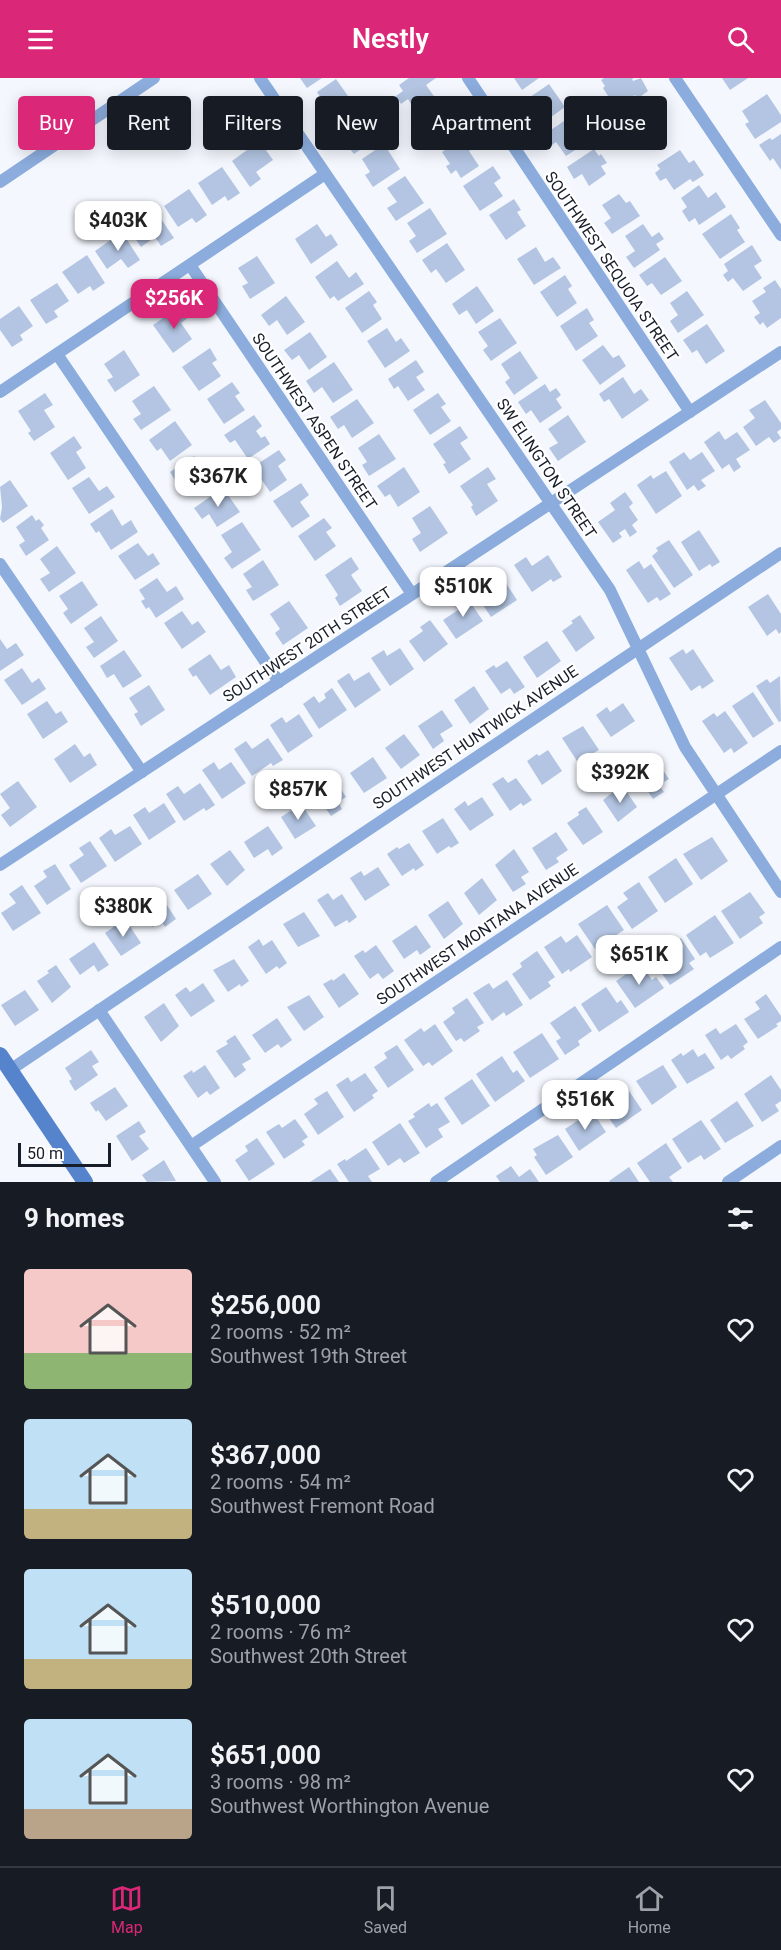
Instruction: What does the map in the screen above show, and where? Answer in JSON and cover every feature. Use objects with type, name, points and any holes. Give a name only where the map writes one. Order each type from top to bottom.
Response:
[{"type":"street","points":[[0,182],[154,78]]},
{"type":"street","name":"SW ELINGTON STREET","points":[[260,78],[610,590],[685,747],[781,892]]},
{"type":"street","name":"SOUTHWEST SEQUOIA STREET","points":[[468,78],[690,412]]},
{"type":"street","points":[[675,78],[781,235]]},
{"type":"street","points":[[0,392],[325,174]]},
{"type":"street","name":"SOUTHWEST ASPEN STREET","points":[[190,266],[412,594]]},
{"type":"street","name":"SOUTHWEST 20TH STREET","points":[[1,861],[142,772],[781,352]]},
{"type":"street","points":[[57,354],[279,682]]},
{"type":"street","name":"SOUTHWEST HUNTWICK AVENUE","points":[[10,1070],[781,554]]},
{"type":"street","points":[[0,564],[142,772]]},
{"type":"street","name":"SOUTHWEST MONTANA AVENUE","points":[[191,1146],[781,751]]},
{"type":"street","points":[[436,1182],[781,947]]},
{"type":"street","points":[[99,1010],[215,1182]]},
{"type":"street","points":[[0,1055],[85,1182]]},
{"type":"street","points":[[728,1182],[781,1146]]},
{"type":"building","points":[[300,78],[322,78],[307,88]]},
{"type":"building","points":[[409,78],[436,78],[426,85],[434,96],[411,96],[411,104],[408,99],[401,104],[399,96],[396,96],[403,91],[399,85]]},
{"type":"building","points":[[514,78],[539,78],[522,90]]},
{"type":"building","points":[[604,78],[634,78],[633,81],[641,78],[648,91],[641,96],[608,96],[601,80]]},
{"type":"building","points":[[722,78],[748,78],[730,90]]},
{"type":"building","points":[[336,79],[348,96],[320,96],[317,92]]},
{"type":"building","points":[[549,84],[564,108],[552,116],[552,96],[532,96]]},
{"type":"building","points":[[767,94],[781,115],[781,122],[755,139],[745,124],[749,122],[742,111]]},
{"type":"building","points":[[564,121],[564,150],[575,150],[566,156],[556,142],[552,145],[552,129]]},
{"type":"building","points":[[781,134],[781,170],[773,158],[770,161],[759,145]]},
{"type":"building","points":[[247,150],[266,150],[273,160],[256,172],[261,179],[250,187],[232,161]]},
{"type":"building","points":[[375,150],[388,150],[400,169],[373,187],[365,175],[370,172],[362,159]]},
{"type":"building","points":[[470,150],[479,166],[461,178],[456,170],[451,174],[446,166],[450,164],[442,152]]},
{"type":"building","points":[[592,150],[599,156],[601,154],[607,163],[601,166],[606,174],[589,186],[582,174],[574,179],[567,167]]},
{"type":"building","points":[[680,150],[689,163],[694,160],[704,175],[693,182],[690,179],[674,190],[666,178],[660,181],[655,173],[660,169],[657,165]]},
{"type":"building","points":[[493,166],[501,178],[494,183],[503,196],[480,211],[463,186]]},
{"type":"building","points":[[222,167],[240,193],[228,201],[225,196],[212,205],[198,183]]},
{"type":"building","points":[[405,176],[424,203],[396,221],[387,208],[397,202],[387,188]]},
{"type":"building","points":[[699,185],[708,198],[716,192],[726,207],[699,225],[695,218],[689,222],[682,211],[687,207],[681,198]]},
{"type":"building","points":[[189,189],[207,215],[196,223],[192,218],[178,227],[164,206]]},
{"type":"building","points":[[619,194],[626,203],[630,201],[640,216],[612,234],[604,223],[611,218],[602,205]]},
{"type":"building","points":[[514,199],[521,210],[517,212],[526,226],[506,240],[489,215]]},
{"type":"building","points":[[430,208],[447,234],[417,253],[409,241],[416,236],[407,223]]},
{"type":"building","points":[[155,210],[174,238],[161,246],[155,237],[141,247],[128,228]]},
{"type":"building","points":[[731,214],[745,242],[720,259],[702,234]]},
{"type":"building","points":[[317,224],[326,237],[331,234],[338,245],[311,264],[295,239]]},
{"type":"building","points":[[643,224],[652,237],[659,232],[664,239],[656,244],[660,250],[634,268],[626,257],[635,251],[625,236]]},
{"type":"building","points":[[122,232],[140,260],[128,268],[121,259],[107,269],[95,251]]},
{"type":"building","points":[[447,243],[465,270],[446,283],[436,269],[431,273],[422,260]]},
{"type":"building","points":[[752,245],[762,261],[754,266],[762,278],[743,291],[733,278],[728,282],[723,275],[728,271],[724,264]]},
{"type":"building","points":[[536,247],[545,262],[553,257],[561,268],[534,285],[517,259]]},
{"type":"building","points":[[87,255],[105,283],[93,291],[90,286],[78,294],[62,272]]},
{"type":"building","points":[[257,256],[275,283],[250,299],[242,286],[248,283],[238,268]]},
{"type":"building","points":[[665,257],[682,281],[661,295],[652,283],[647,286],[639,275]]},
{"type":"building","points":[[337,261],[349,278],[356,272],[364,284],[338,301],[334,296],[330,299],[315,277]]},
{"type":"building","points":[[565,275],[572,286],[568,289],[577,303],[557,317],[540,292]]},
{"type":"building","points":[[775,280],[781,289],[781,318],[767,328],[763,322],[760,325],[754,317],[760,313],[752,301],[766,292],[763,288]]},
{"type":"building","points":[[57,283],[69,301],[54,311],[58,317],[46,324],[30,300]]},
{"type":"building","points":[[477,286],[494,311],[476,324],[467,310],[459,315],[452,304]]},
{"type":"building","points":[[369,291],[377,302],[373,305],[382,319],[362,333],[345,308]]},
{"type":"building","points":[[687,291],[704,315],[678,333],[670,321],[678,315],[670,303]]},
{"type":"building","points":[[286,296],[305,322],[287,335],[277,320],[269,326],[261,315]]},
{"type":"building","points":[[19,306],[33,326],[20,335],[23,340],[12,347],[0,330],[0,319]]},
{"type":"building","points":[[181,306],[189,317],[181,323],[192,339],[173,353],[153,325]]},
{"type":"building","points":[[587,308],[594,320],[589,323],[598,336],[576,351],[560,326]]},
{"type":"building","points":[[500,318],[517,343],[491,361],[483,350],[488,346],[478,332]]},
{"type":"building","points":[[707,324],[725,351],[706,364],[697,350],[692,353],[683,340]]},
{"type":"building","points":[[387,328],[396,342],[401,338],[410,351],[385,368],[367,341]]},
{"type":"building","points":[[310,332],[327,357],[309,370],[299,355],[292,360],[284,350]]},
{"type":"building","points":[[603,345],[613,358],[619,355],[626,366],[600,385],[582,360]]},
{"type":"building","points":[[210,348],[217,360],[212,363],[221,376],[199,391],[182,367]]},
{"type":"building","points":[[124,350],[140,375],[115,392],[107,380],[113,377],[104,364]]},
{"type":"building","points":[[520,351],[538,378],[514,395],[505,382],[510,378],[501,364]]},
{"type":"building","points":[[416,360],[424,372],[416,377],[425,390],[408,401],[398,386],[394,389],[388,379]]},
{"type":"building","points":[[334,362],[353,390],[333,403],[322,387],[314,393],[306,381]]},
{"type":"building","points":[[623,377],[634,394],[641,389],[649,400],[622,419],[609,399],[604,402],[599,394]]},
{"type":"building","points":[[232,382],[240,393],[235,396],[245,410],[224,424],[207,399]]},
{"type":"building","points":[[545,384],[550,392],[556,388],[561,395],[556,399],[562,408],[540,423],[531,410],[526,414],[518,402]]},
{"type":"building","points":[[154,386],[171,410],[141,430],[133,419],[141,414],[132,401]]},
{"type":"building","points":[[45,393],[53,405],[44,410],[55,427],[34,441],[28,433],[31,431],[18,411]]},
{"type":"building","points":[[438,393],[446,404],[441,407],[451,421],[430,435],[413,410]]},
{"type":"building","points":[[357,399],[374,423],[352,438],[344,425],[338,429],[330,417]]},
{"type":"building","points":[[765,400],[781,423],[781,429],[777,432],[781,438],[774,443],[769,437],[756,446],[743,427],[755,418],[749,410]]},
{"type":"building","points":[[254,415],[262,426],[256,431],[261,438],[265,436],[270,444],[248,459],[235,440],[230,443],[224,435]]},
{"type":"building","points":[[568,415],[586,442],[558,461],[549,448],[558,443],[548,429]]},
{"type":"building","points":[[175,421],[192,445],[170,461],[161,448],[157,451],[149,440]]},
{"type":"building","points":[[460,426],[468,438],[460,443],[471,459],[449,474],[443,464],[446,463],[433,444]]},
{"type":"building","points":[[719,431],[725,440],[737,432],[750,450],[736,459],[741,467],[734,472],[729,464],[722,469],[704,442]]},
{"type":"building","points":[[379,434],[396,459],[369,476],[362,465],[367,462],[358,448]]},
{"type":"building","points":[[74,436],[82,448],[76,452],[86,468],[68,480],[50,453]]},
{"type":"building","points":[[279,450],[286,460],[278,466],[287,480],[270,492],[253,467]]},
{"type":"building","points":[[684,452],[690,460],[702,452],[715,471],[701,480],[706,486],[698,491],[694,485],[687,490],[669,462]]},
{"type":"building","points":[[194,456],[212,483],[194,496],[184,481],[178,485],[170,472]]},
{"type":"building","points":[[404,467],[420,492],[398,507],[390,494],[385,497],[377,486]]},
{"type":"building","points":[[488,467],[496,479],[487,484],[498,501],[476,516],[471,507],[473,505],[460,486]]},
{"type":"building","points":[[666,471],[682,496],[656,514],[637,485],[651,475],[653,479]]},
{"type":"building","points":[[89,477],[99,491],[107,486],[115,497],[89,514],[72,488]]},
{"type":"building","points":[[10,480],[28,506],[3,523],[0,519],[2,507],[0,487]]},
{"type":"building","points":[[301,483],[309,495],[300,502],[310,516],[292,528],[273,501]]},
{"type":"building","points":[[223,488],[240,512],[217,527],[209,514],[202,519],[194,508]]},
{"type":"building","points":[[625,492],[633,503],[629,507],[638,520],[632,525],[637,532],[630,537],[625,529],[619,533],[622,537],[613,543],[598,522],[615,510],[610,503]]},
{"type":"building","points":[[430,506],[448,533],[420,552],[412,539],[421,533],[412,518]]},
{"type":"building","points":[[112,509],[122,526],[131,520],[138,532],[111,550],[99,531],[96,533],[90,524]]},
{"type":"building","points":[[32,515],[36,521],[39,519],[44,525],[41,528],[49,540],[26,556],[19,545],[25,541],[16,527]]},
{"type":"building","points":[[324,518],[332,528],[326,532],[336,546],[315,561],[298,536]]},
{"type":"building","points":[[242,522],[261,550],[232,569],[224,558],[232,552],[221,535]]},
{"type":"building","points":[[699,530],[720,562],[712,567],[710,564],[699,571],[681,542]]},
{"type":"building","points":[[669,540],[693,575],[674,588],[652,556],[658,551],[656,548]]},
{"type":"building","points":[[138,543],[148,556],[153,553],[160,564],[135,580],[118,556]]},
{"type":"building","points":[[57,546],[76,573],[49,592],[40,579],[50,573],[40,559]]},
{"type":"building","points":[[548,555],[562,577],[553,582],[551,579],[532,592],[514,565],[526,557],[532,566]]},
{"type":"building","points":[[351,557],[359,569],[351,575],[362,591],[340,606],[335,598],[338,595],[325,575]]},
{"type":"building","points":[[263,560],[279,585],[253,601],[246,590],[252,587],[243,574]]},
{"type":"building","points":[[639,561],[644,569],[651,564],[671,594],[660,601],[657,597],[648,603],[626,570]]},
{"type":"building","points":[[500,574],[517,600],[491,617],[477,596],[491,586],[488,582]]},
{"type":"building","points":[[157,578],[167,592],[176,586],[184,599],[156,618],[149,607],[146,609],[141,601],[145,599],[139,590]]},
{"type":"building","points":[[82,581],[98,605],[71,624],[63,613],[68,609],[59,596]]},
{"type":"building","points":[[768,594],[781,614],[781,632],[779,634],[776,629],[767,636],[748,607]]},
{"type":"building","points":[[466,596],[483,621],[456,639],[443,620],[458,610],[454,604]]},
{"type":"building","points":[[289,601],[308,628],[283,645],[275,633],[280,629],[270,614]]},
{"type":"building","points":[[182,611],[192,625],[198,621],[206,632],[182,649],[164,623]]},
{"type":"building","points":[[580,615],[595,638],[576,652],[562,631]]},
{"type":"building","points":[[101,616],[118,641],[94,658],[86,647],[94,642],[84,628]]},
{"type":"building","points":[[430,620],[448,644],[424,662],[409,641],[423,631],[420,627]]},
{"type":"building","points":[[0,639],[7,649],[16,643],[24,655],[0,671]]},
{"type":"building","points":[[547,641],[561,661],[537,678],[523,657]]},
{"type":"building","points":[[400,648],[414,669],[390,686],[371,658],[384,650],[387,656]]},
{"type":"building","points":[[683,649],[686,654],[693,649],[714,681],[702,689],[700,685],[691,691],[669,658]]},
{"type":"building","points":[[124,650],[142,676],[123,688],[114,674],[107,678],[100,666]]},
{"type":"building","points":[[210,654],[221,670],[229,665],[236,677],[210,695],[196,675],[193,677],[188,669]]},
{"type":"building","points":[[507,661],[525,687],[514,694],[510,688],[501,694],[485,671],[494,665],[496,668]]},
{"type":"building","points":[[22,668],[32,683],[39,678],[46,689],[22,705],[4,680]]},
{"type":"building","points":[[369,672],[381,690],[355,708],[337,681],[349,673],[354,681]]},
{"type":"building","points":[[780,676],[781,721],[779,722],[756,686],[767,679],[770,683]]},
{"type":"building","points":[[149,685],[165,710],[141,726],[134,714],[138,712],[129,698]]},
{"type":"building","points":[[474,686],[489,709],[470,724],[454,700]]},
{"type":"building","points":[[332,688],[347,710],[319,729],[303,704],[314,696],[319,703],[326,698],[324,694]]},
{"type":"building","points":[[753,692],[774,724],[753,738],[732,706]]},
{"type":"building","points":[[47,701],[56,714],[61,711],[68,722],[43,739],[27,714]]},
{"type":"building","points":[[623,703],[635,721],[611,737],[596,715],[607,707],[610,712]]},
{"type":"building","points":[[442,710],[453,726],[440,734],[444,741],[433,749],[418,726]]},
{"type":"building","points":[[725,711],[748,743],[734,753],[731,748],[724,753],[702,721],[714,713],[717,717]]},
{"type":"building","points":[[299,714],[313,736],[288,753],[270,725],[282,717],[286,723]]},
{"type":"building","points":[[583,726],[599,750],[590,755],[588,753],[577,761],[562,738]]},
{"type":"building","points":[[404,734],[420,755],[401,769],[385,748]]},
{"type":"building","points":[[268,738],[283,760],[273,766],[271,763],[252,776],[234,749],[246,741],[252,749]]},
{"type":"building","points":[[75,744],[84,757],[90,753],[97,765],[70,783],[54,759]]},
{"type":"building","points":[[548,750],[562,771],[542,785],[527,761]]},
{"type":"building","points":[[653,756],[669,779],[659,785],[664,792],[653,799],[635,772],[646,765],[644,762]]},
{"type":"building","points":[[373,757],[387,778],[364,793],[350,773]]},
{"type":"building","points":[[214,762],[219,770],[231,762],[246,783],[222,799],[202,770]]},
{"type":"building","points":[[331,774],[346,797],[338,802],[342,809],[331,816],[313,790]]},
{"type":"building","points":[[503,777],[508,783],[516,778],[532,800],[523,806],[521,803],[510,811],[492,784]]},
{"type":"building","points":[[18,781],[37,807],[10,827],[1,815],[10,808],[0,794]]},
{"type":"building","points":[[200,783],[215,805],[206,811],[204,808],[184,821],[166,794],[178,786],[184,794]]},
{"type":"building","points":[[622,785],[637,807],[618,822],[603,800]]},
{"type":"building","points":[[482,797],[494,815],[470,831],[454,809],[465,801],[468,806]]},
{"type":"building","points":[[299,801],[316,826],[295,839],[281,817],[292,810],[290,807]]},
{"type":"building","points":[[164,803],[176,822],[149,840],[133,815],[145,807],[149,813]]},
{"type":"building","points":[[586,807],[603,832],[583,845],[567,823]]},
{"type":"building","points":[[443,818],[459,843],[437,854],[422,831]]},
{"type":"building","points":[[130,826],[142,844],[115,862],[99,838],[111,829],[115,835]]},
{"type":"building","points":[[268,826],[283,848],[272,856],[268,849],[254,858],[244,842]]},
{"type":"building","points":[[556,832],[568,850],[556,858],[559,862],[546,870],[532,848]]},
{"type":"building","points":[[712,837],[728,861],[701,880],[683,854]]},
{"type":"building","points":[[90,841],[107,866],[81,883],[69,865],[84,855],[79,848]]},
{"type":"building","points":[[409,843],[424,865],[402,876],[387,854]]},
{"type":"building","points":[[514,849],[529,872],[521,877],[526,884],[513,892],[495,865]]},
{"type":"building","points":[[230,850],[245,870],[227,886],[210,864]]},
{"type":"building","points":[[676,858],[693,884],[665,903],[648,877]]},
{"type":"building","points":[[55,864],[71,889],[47,905],[34,886],[47,877],[43,871]]},
{"type":"building","points":[[378,867],[390,885],[365,901],[350,878],[361,871],[364,876]]},
{"type":"building","points":[[198,874],[212,894],[188,910],[174,890]]},
{"type":"building","points":[[482,878],[497,900],[479,915],[464,893]]},
{"type":"building","points":[[639,882],[658,911],[632,929],[617,907],[628,899],[623,893]]},
{"type":"building","points":[[22,885],[41,913],[13,931],[1,913],[16,903],[9,894]]},
{"type":"building","points":[[750,892],[765,913],[759,917],[763,923],[740,939],[721,911]]},
{"type":"building","points":[[159,893],[176,919],[165,927],[161,921],[152,927],[136,903]]},
{"type":"building","points":[[328,893],[333,900],[342,894],[357,917],[349,923],[347,920],[335,927],[317,900]]},
{"type":"building","points":[[448,901],[463,924],[444,939],[428,915]]},
{"type":"building","points":[[607,905],[624,930],[595,949],[578,924]]},
{"type":"building","points":[[304,912],[320,936],[298,947],[283,924]]},
{"type":"building","points":[[715,915],[734,943],[710,958],[706,952],[700,956],[686,935]]},
{"type":"building","points":[[125,919],[141,943],[121,956],[105,933]]},
{"type":"building","points":[[416,925],[431,947],[420,955],[417,950],[404,959],[392,941]]},
{"type":"building","points":[[577,935],[592,957],[570,972],[569,969],[562,974],[544,947],[561,936],[566,943]]},
{"type":"building","points":[[681,938],[695,959],[689,963],[694,969],[670,985],[651,958]]},
{"type":"building","points":[[259,939],[263,946],[272,940],[287,963],[279,969],[277,966],[266,974],[248,947]]},
{"type":"building","points":[[94,942],[109,965],[98,972],[94,965],[80,975],[69,959]]},
{"type":"building","points":[[376,945],[394,971],[383,979],[378,973],[370,979],[354,956],[363,950],[365,953]]},
{"type":"building","points":[[537,951],[555,977],[548,982],[551,986],[530,1000],[512,974],[522,967],[520,963]]},
{"type":"building","points":[[234,959],[249,981],[228,992],[213,970]]},
{"type":"building","points":[[641,964],[652,980],[656,977],[664,988],[635,1008],[616,981]]},
{"type":"building","points":[[56,965],[71,987],[52,1003],[37,981]]},
{"type":"building","points":[[344,973],[359,994],[339,1008],[323,984],[332,979],[333,981]]},
{"type":"building","points":[[507,980],[523,1005],[506,1016],[504,1012],[492,1021],[473,993],[489,983],[493,989]]},
{"type":"building","points":[[203,983],[215,1001],[191,1017],[175,995],[186,987],[190,992]]},
{"type":"building","points":[[606,987],[617,1003],[621,1000],[629,1012],[599,1032],[581,1004]]},
{"type":"building","points":[[25,990],[39,1010],[15,1026],[1,1005]]},
{"type":"building","points":[[766,994],[781,1016],[781,1021],[776,1024],[778,1026],[758,1039],[744,1019],[760,1009],[755,1002]]},
{"type":"building","points":[[309,995],[324,1017],[304,1031],[287,1007]]},
{"type":"building","points":[[467,998],[484,1023],[477,1027],[480,1031],[464,1042],[461,1038],[456,1041],[443,1022],[455,1013],[452,1008]]},
{"type":"building","points":[[164,1003],[179,1026],[161,1042],[144,1017]]},
{"type":"building","points":[[575,1006],[592,1031],[578,1041],[580,1045],[565,1055],[556,1041],[561,1038],[550,1023]]},
{"type":"building","points":[[277,1018],[292,1040],[281,1048],[278,1044],[265,1053],[252,1035]]},
{"type":"building","points":[[435,1024],[453,1051],[432,1066],[429,1062],[423,1066],[404,1040],[421,1028],[424,1032]]},
{"type":"building","points":[[736,1024],[748,1042],[743,1046],[745,1049],[731,1059],[728,1055],[721,1060],[705,1035],[716,1028],[720,1034]]},
{"type":"building","points":[[542,1033],[559,1059],[530,1078],[513,1052]]},
{"type":"building","points":[[235,1035],[251,1059],[242,1064],[246,1070],[235,1078],[216,1051],[228,1044],[226,1041]]},
{"type":"building","points":[[397,1045],[414,1070],[388,1088],[374,1067],[387,1058],[384,1053]]},
{"type":"building","points":[[693,1049],[698,1057],[705,1053],[715,1068],[687,1084],[671,1060]]},
{"type":"building","points":[[91,1050],[99,1062],[92,1066],[98,1075],[75,1091],[69,1081],[72,1079],[65,1068]]},
{"type":"building","points":[[502,1056],[513,1073],[517,1070],[525,1081],[495,1102],[476,1074]]},
{"type":"building","points":[[205,1065],[220,1088],[210,1095],[207,1091],[198,1098],[183,1076]]},
{"type":"building","points":[[663,1065],[677,1087],[652,1105],[636,1081]]},
{"type":"building","points":[[365,1073],[378,1091],[372,1095],[374,1098],[354,1112],[336,1085],[348,1077],[351,1082]]},
{"type":"building","points":[[771,1075],[781,1090],[781,1101],[775,1105],[779,1111],[762,1122],[744,1094]]},
{"type":"building","points":[[472,1079],[490,1106],[462,1125],[444,1098]]},
{"type":"building","points":[[115,1087],[128,1106],[106,1121],[90,1103]]},
{"type":"building","points":[[627,1088],[642,1110],[616,1128],[601,1107]]},
{"type":"building","points":[[327,1091],[344,1117],[318,1135],[304,1114],[318,1104],[314,1099]]},
{"type":"building","points":[[737,1101],[754,1126],[725,1143],[710,1120]]},
{"type":"building","points":[[429,1103],[431,1107],[437,1103],[450,1122],[438,1129],[443,1137],[426,1148],[408,1121],[415,1117],[413,1114]]},
{"type":"building","points":[[592,1111],[606,1132],[579,1151],[565,1129]]},
{"type":"building","points":[[295,1119],[308,1137],[302,1141],[305,1145],[284,1159],[266,1132],[279,1124],[282,1128]]},
{"type":"building","points":[[701,1120],[721,1149],[704,1160],[701,1155],[688,1163],[672,1139]]},
{"type":"building","points":[[139,1121],[146,1132],[139,1136],[149,1149],[132,1161],[116,1136]]},
{"type":"building","points":[[400,1123],[420,1153],[404,1163],[400,1158],[388,1166],[372,1142]]},
{"type":"building","points":[[558,1135],[573,1157],[546,1175],[534,1157],[537,1155],[533,1149]]},
{"type":"building","points":[[257,1138],[275,1164],[249,1181],[235,1160],[248,1151],[245,1146]]},
{"type":"building","points":[[666,1143],[682,1168],[669,1177],[673,1182],[650,1182],[637,1163]]},
{"type":"building","points":[[366,1148],[380,1169],[368,1176],[372,1182],[349,1182],[337,1164]]},
{"type":"building","points":[[164,1160],[176,1181],[147,1182],[142,1175]]},
{"type":"building","points":[[511,1166],[519,1177],[530,1169],[539,1182],[500,1182],[496,1176]]},
{"type":"building","points":[[629,1167],[639,1182],[609,1181]]},
{"type":"building","points":[[330,1169],[339,1182],[310,1182]]}]
